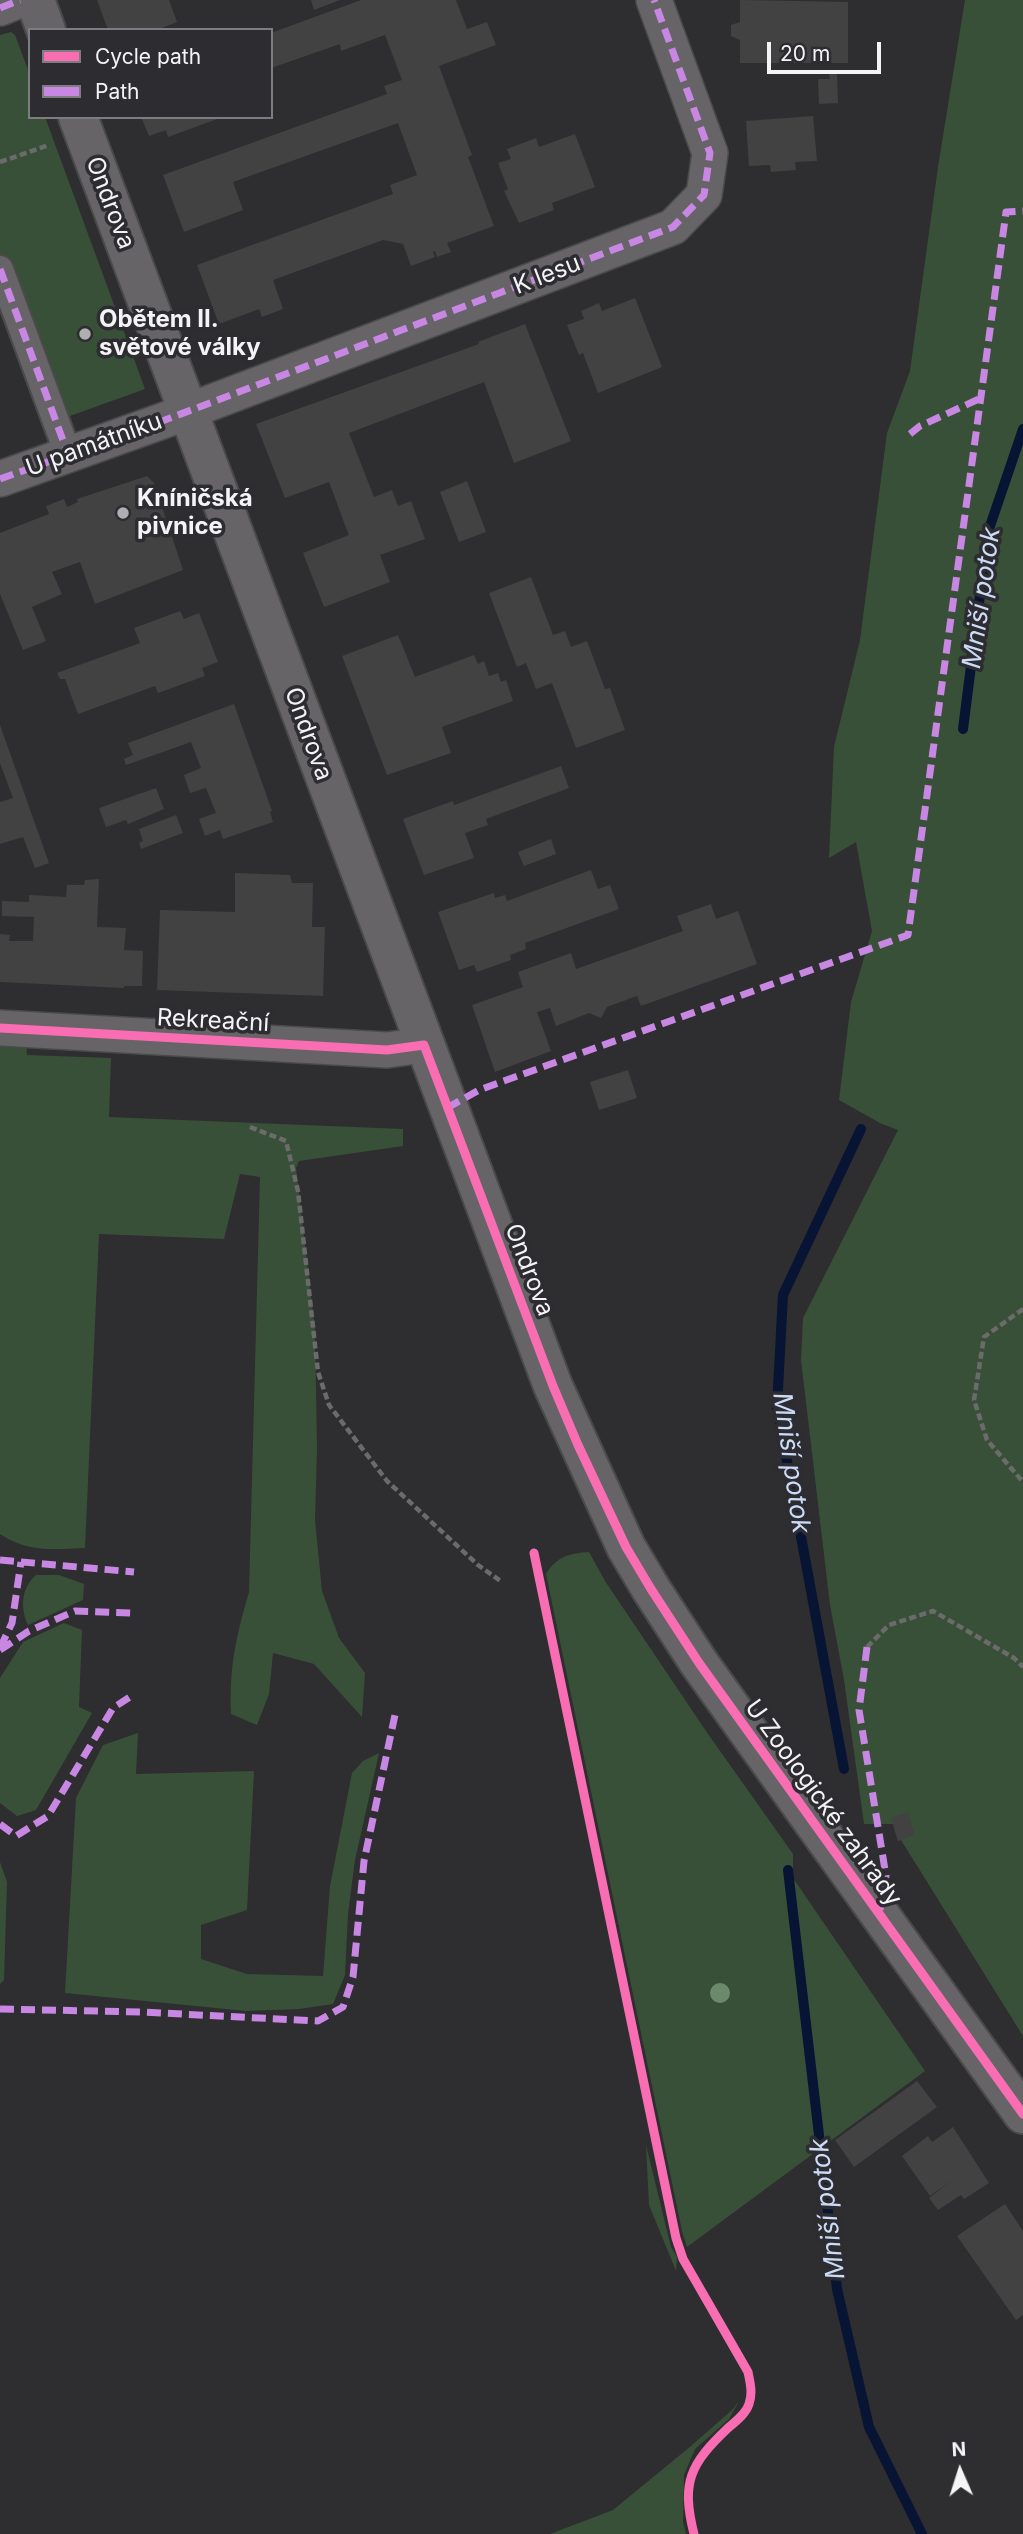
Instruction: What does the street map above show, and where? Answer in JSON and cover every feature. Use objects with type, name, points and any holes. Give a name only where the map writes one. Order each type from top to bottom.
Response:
[{"type":"street","points":[[0,8],[20,0]]},
{"type":"street","points":[[35,0],[45,28]]},
{"type":"street","name":"K lesu","points":[[187,411],[673,227],[704,195],[710,153],[654,0]]},
{"type":"street","name":"Ondrova","points":[[69,129],[187,411],[553,1386],[605,1504]]},
{"type":"street","points":[[0,269],[68,454]]},
{"type":"street","name":"U památníku","points":[[0,479],[187,411]]},
{"type":"street","name":"Rekreační","points":[[0,1028],[387,1050],[424,1045]]},
{"type":"street","name":"U Zoologické zahrady","points":[[605,1504],[651,1590],[699,1663],[1023,2114]]},
{"type":"path","points":[[0,162],[69,129]]},
{"type":"path","points":[[250,1127],[286,1141],[298,1191],[318,1372],[329,1405],[387,1481],[478,1565],[502,1581]]},
{"type":"path","points":[[1023,1309],[984,1337],[974,1400],[987,1440],[1023,1482]]},
{"type":"path","points":[[534,1553],[676,2238],[683,2259],[748,2372],[750,2381],[749,2406],[705,2449],[692,2474],[688,2496],[694,2534]]},
{"type":"path","points":[[867,1647],[889,1625],[933,1611],[1014,1658],[1023,1667]]},
{"type":"green space","points":[[965,0],[1023,0],[1023,2036],[901,1840],[898,1841],[893,1824],[864,1824],[844,1680],[830,1605],[801,1360],[803,1318],[898,1130],[839,1100],[851,1002],[872,931],[856,842],[829,858],[834,747],[860,640],[887,433],[910,371],[938,167]]},
{"type":"green space","points":[[11,32],[15,35],[28,70],[28,119],[46,119],[145,389],[42,426],[0,313],[0,35]]},
{"type":"green space","points":[[0,1039],[26,1041],[27,1055],[111,1058],[109,1117],[403,1129],[403,1146],[299,1161],[296,1168],[315,1330],[315,1520],[322,1591],[339,1638],[365,1673],[362,1717],[314,1664],[273,1653],[269,1694],[257,1725],[231,1714],[234,1652],[249,1592],[260,1177],[240,1174],[224,1239],[99,1234],[85,1548],[31,1547],[0,1534]]},
{"type":"green space","points":[[589,1552],[605,1581],[708,1734],[793,1854],[793,1878],[925,2071],[687,2247],[546,1574],[564,1557]]},
{"type":"green space","points":[[36,1575],[59,1575],[84,1584],[83,1600],[28,1625],[23,1598],[27,1586]]},
{"type":"green space","points":[[64,1623],[82,1630],[79,1707],[92,1713],[36,1810],[17,1816],[0,1803],[0,1678],[23,1642]]},
{"type":"green space","points":[[138,1733],[136,1774],[254,1771],[247,1910],[201,1925],[201,1959],[247,1974],[323,1976],[330,1886],[352,1773],[363,1761],[379,1753],[355,1860],[348,1914],[345,1975],[333,2004],[299,2009],[246,2011],[65,1993],[76,1798],[103,1745]]},
{"type":"green space","points":[[0,1862],[7,1882],[4,1980],[0,1984]]},
{"type":"green space","points":[[646,2145],[671,2247],[677,2257],[676,2271],[649,2205]]},
{"type":"green space","points":[[739,2401],[729,2419],[695,2449],[684,2475],[683,2522],[686,2534],[550,2534],[613,2510],[691,2446]]},
{"type":"building","points":[[97,0],[169,0],[177,22],[162,28],[107,28]]},
{"type":"building","points":[[311,0],[340,0],[314,10]]},
{"type":"building","points":[[361,0],[456,0],[467,29],[487,22],[496,45],[439,66],[472,155],[468,157],[494,226],[447,243],[451,252],[437,257],[435,251],[435,257],[411,266],[403,244],[383,240],[273,280],[283,309],[262,317],[259,309],[219,324],[197,265],[393,194],[390,185],[417,175],[398,123],[233,182],[243,210],[184,232],[163,175],[387,94],[384,86],[402,80],[385,35],[341,51],[340,44],[273,67],[273,32]]},
{"type":"building","points":[[740,0],[848,2],[848,63],[740,63],[740,40],[731,36],[731,25],[740,22]]},
{"type":"building","points":[[829,73],[837,73],[838,103],[819,104],[818,79],[830,79]]},
{"type":"building","points":[[813,116],[817,161],[795,162],[796,170],[771,172],[770,165],[749,166],[746,121]]},
{"type":"building","points":[[142,119],[217,119],[168,137],[166,130],[149,136]]},
{"type":"building","points":[[575,134],[595,187],[552,203],[554,210],[519,223],[504,191],[508,189],[498,163],[511,159],[507,149],[536,138],[539,147]]},
{"type":"building","points":[[635,298],[662,367],[598,393],[583,353],[579,355],[567,325],[584,319],[581,311],[599,303],[602,311]]},
{"type":"building","points":[[525,324],[571,441],[514,463],[484,382],[349,433],[374,497],[392,490],[398,506],[411,501],[425,539],[380,555],[390,582],[324,607],[303,553],[349,535],[329,482],[285,498],[256,424],[479,344],[478,342]]},
{"type":"building","points":[[147,476],[154,483],[183,570],[95,604],[80,562],[52,572],[62,594],[32,607],[46,641],[23,650],[0,594],[0,533],[49,514],[46,506],[64,499],[67,507],[78,502],[77,499]]},
{"type":"building","points":[[467,481],[486,532],[459,542],[440,492]]},
{"type":"building","points":[[531,577],[553,635],[565,631],[571,647],[587,641],[605,689],[610,688],[625,730],[576,748],[552,683],[536,689],[526,663],[517,667],[489,593]]},
{"type":"building","points":[[180,611],[184,619],[199,613],[218,662],[202,668],[205,676],[158,693],[155,686],[78,714],[65,679],[60,679],[57,673],[140,643],[134,628]]},
{"type":"building","points":[[398,635],[415,677],[474,655],[478,664],[484,661],[489,676],[498,673],[501,682],[506,680],[513,701],[442,727],[451,753],[387,775],[342,656]]},
{"type":"building","points":[[234,704],[272,811],[273,822],[223,839],[220,830],[205,836],[199,819],[216,813],[206,788],[190,793],[184,775],[201,768],[191,742],[126,765],[124,759],[133,755],[128,743]]},
{"type":"building","points":[[0,725],[49,863],[35,868],[23,837],[0,844],[0,802],[13,798],[0,763]]},
{"type":"building","points":[[561,766],[569,788],[486,819],[488,825],[465,833],[474,858],[424,875],[403,819],[453,801],[454,805]]},
{"type":"building","points":[[156,788],[164,809],[128,824],[126,820],[106,827],[99,808]]},
{"type":"building","points":[[176,815],[183,833],[141,849],[139,843],[143,841],[139,829]]},
{"type":"building","points":[[551,839],[556,854],[524,866],[518,852]]},
{"type":"building","points":[[591,870],[598,889],[610,885],[619,909],[525,943],[526,949],[510,955],[511,960],[477,972],[474,965],[459,970],[438,912],[494,893],[495,898],[505,895],[507,901]]},
{"type":"building","points":[[235,873],[290,875],[292,883],[313,883],[312,927],[325,927],[323,996],[157,990],[160,910],[235,912]]},
{"type":"building","points":[[99,879],[97,927],[126,928],[124,950],[143,951],[142,986],[124,988],[0,982],[0,934],[10,935],[9,941],[33,941],[34,917],[2,916],[2,901],[29,902],[29,895],[66,897],[67,885],[84,885],[85,880]]},
{"type":"building","points":[[711,904],[716,919],[738,911],[757,964],[641,1006],[637,996],[607,1007],[601,1018],[589,1013],[556,1026],[550,1008],[537,1012],[551,1051],[495,1072],[472,1005],[523,987],[518,972],[571,953],[576,969],[683,931],[677,916]]},
{"type":"building","points":[[628,1070],[637,1098],[599,1110],[590,1082]]},
{"type":"building","points":[[908,1812],[915,1835],[898,1841],[891,1818]]},
{"type":"building","points":[[917,2081],[937,2107],[854,2167],[835,2140]]},
{"type":"building","points":[[953,2127],[989,2183],[964,2199],[961,2195],[938,2210],[929,2198],[951,2181],[930,2196],[902,2156],[928,2136],[932,2142]]},
{"type":"building","points":[[1005,2204],[1023,2231],[1023,2315],[1016,2320],[957,2236]]},
{"type":"waterway","name":"Mniší potok","points":[[963,729],[988,532],[1023,429]]},
{"type":"waterway","name":"Mniší potok","points":[[844,1769],[777,1407],[783,1295],[861,1129]]},
{"type":"waterway","name":"Mniší potok","points":[[788,1870],[837,2289],[869,2427],[922,2534]]},
{"type":"marked path","points":[[0,8],[20,0]]},
{"type":"marked path","points":[[0,479],[165,420],[673,227],[704,195],[710,153],[654,0]]},
{"type":"marked path","points":[[447,1108],[479,1090],[908,935],[1006,212],[1023,211]]},
{"type":"marked path","points":[[0,269],[68,454]]},
{"type":"marked path","points":[[910,434],[920,426],[981,398]]},
{"type":"marked path","points":[[0,1560],[134,1572]]},
{"type":"marked path","points":[[0,1648],[12,1623],[21,1562]]},
{"type":"marked path","points":[[0,1650],[29,1631],[75,1611],[132,1613]]},
{"type":"marked path","points":[[867,1647],[859,1710],[886,1876],[879,1915]]},
{"type":"marked path","points":[[0,1824],[16,1836],[48,1816],[113,1708],[130,1697]]},
{"type":"marked path","points":[[0,2009],[141,2012],[318,2021],[343,2007],[353,1977],[364,1861],[395,1715]]},
{"type":"cycle path","points":[[0,1028],[387,1050],[424,1045],[553,1386],[626,1547],[699,1663],[1023,2114]]},
{"type":"cycle path","points":[[534,1553],[676,2238],[683,2259],[748,2372],[750,2384],[748,2408],[705,2452],[692,2475],[688,2501],[694,2534]]},
{"type":"place","name":"Obětem II. světové války","points":[[85,334]]},
{"type":"place","name":"Kníničská pivnice","points":[[123,513]]}]
